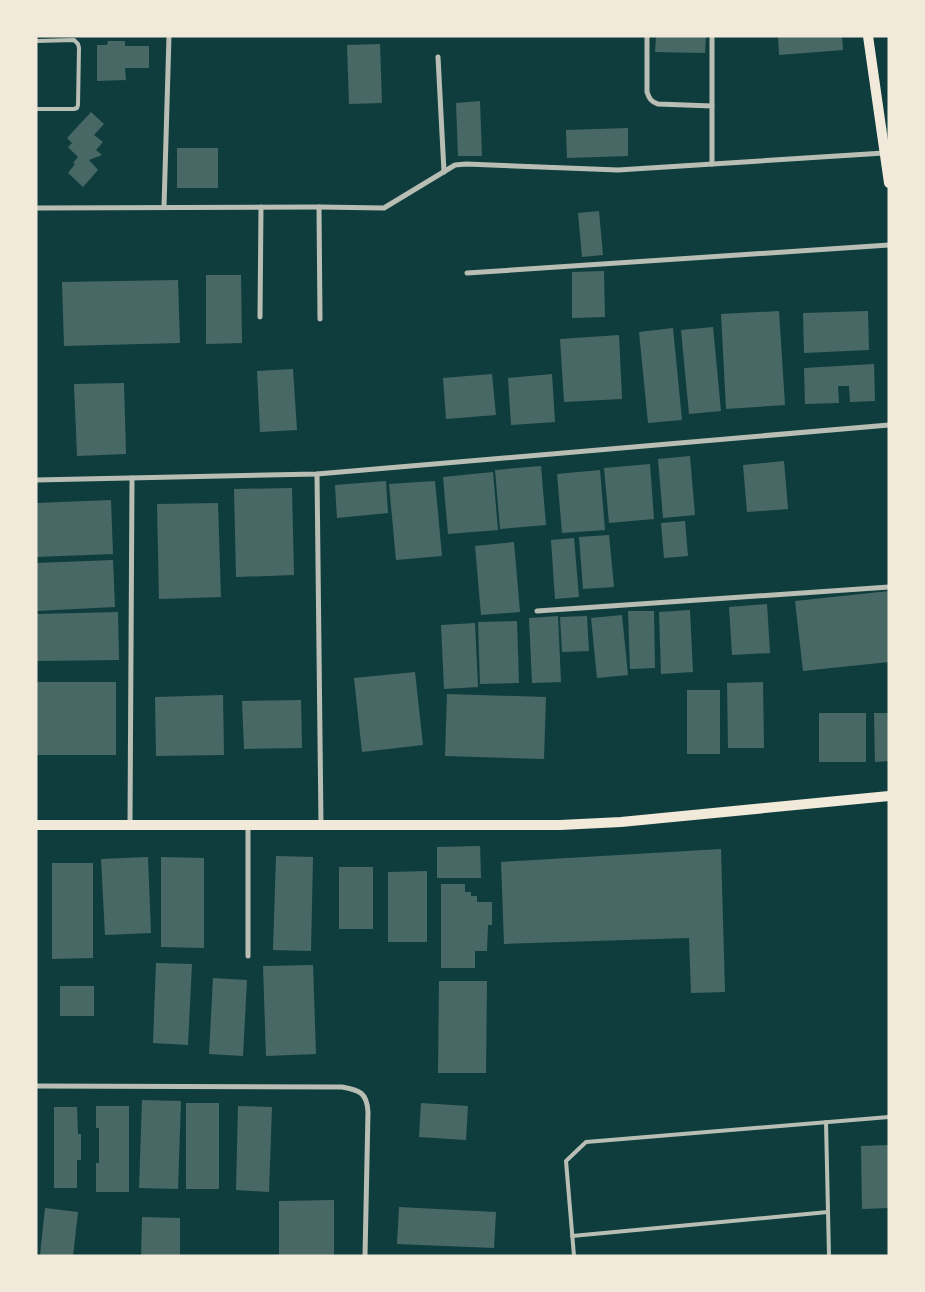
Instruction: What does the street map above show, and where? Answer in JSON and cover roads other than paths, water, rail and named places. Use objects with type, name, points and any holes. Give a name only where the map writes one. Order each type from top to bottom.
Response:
[{"type":"main road","points":[[868,36],[889,182]]},
{"type":"main road","points":[[36,825],[560,825],[631,821],[889,796]]},
{"type":"street","points":[[164,208],[169,36]]},
{"type":"street","points":[[647,36],[647,92],[652,102],[658,104],[712,106]]},
{"type":"street","points":[[712,36],[712,164]]},
{"type":"street","points":[[438,57],[444,172]]},
{"type":"street","points":[[36,208],[384,208],[455,166],[466,164],[618,170],[885,153]]},
{"type":"street","points":[[260,317],[261,207]]},
{"type":"street","points":[[319,207],[320,319]]},
{"type":"street","points":[[467,273],[889,244]]},
{"type":"street","points":[[36,480],[317,474],[889,425]]},
{"type":"street","points":[[317,474],[321,825]]},
{"type":"street","points":[[130,825],[132,478]]},
{"type":"street","points":[[537,611],[889,586]]},
{"type":"street","points":[[248,825],[248,956]]},
{"type":"street","points":[[36,1086],[342,1087],[355,1089],[364,1095],[368,1103],[365,1256]]},
{"type":"lane","points":[[36,41],[74,40],[79,48],[77,108],[36,109]]},
{"type":"lane","points":[[574,1256],[566,1161],[586,1142],[889,1117]]},
{"type":"lane","points":[[826,1122],[829,1256]]},
{"type":"lane","points":[[572,1236],[828,1212]]}]
